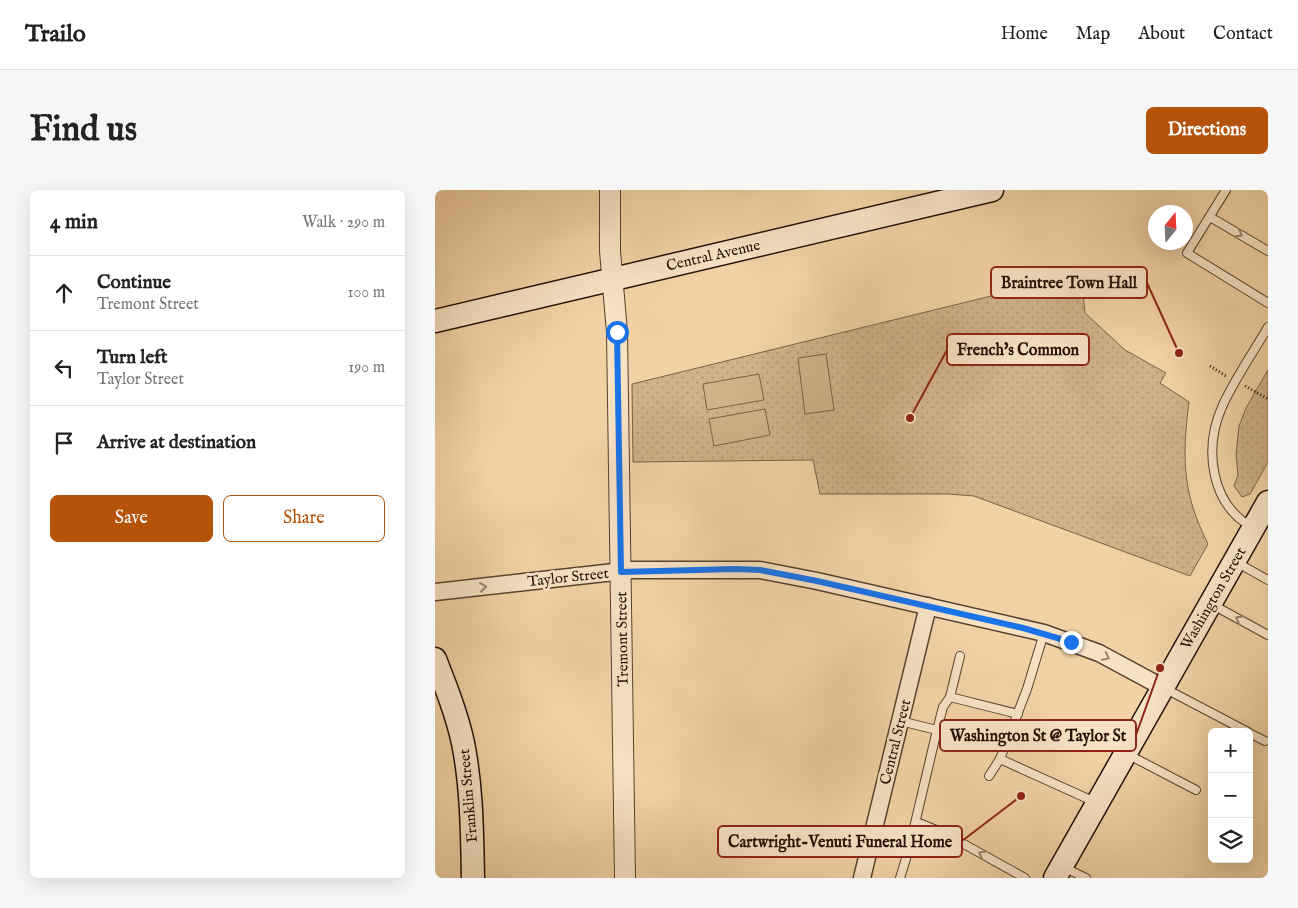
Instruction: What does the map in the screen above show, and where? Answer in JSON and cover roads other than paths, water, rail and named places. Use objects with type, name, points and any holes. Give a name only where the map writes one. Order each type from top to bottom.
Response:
[{"type":"main road","name":"Central Avenue","points":[[435,321],[992,190]]},
{"type":"main road","name":"Washington Street","points":[[1058,872],[1268,502]]},
{"type":"main road","name":"Franklin Street","points":[[435,659],[452,704],[465,752],[471,803],[473,878]]},
{"type":"street","name":"Tremont Street","points":[[610,190],[612,279],[617,332],[625,878]]},
{"type":"street","name":"Taylor Street","points":[[435,592],[621,572],[717,569],[760,570],[1044,633],[1099,653],[1162,687]]},
{"type":"street","name":"Central Street","points":[[862,878],[927,606]]},
{"type":"lane","points":[[1226,190],[1187,254],[1268,303]]},
{"type":"lane","points":[[1210,217],[1268,251]]},
{"type":"lane","points":[[1254,528],[1232,512],[1221,496],[1213,465],[1213,441],[1221,408],[1268,327]]},
{"type":"lane","points":[[1234,561],[1268,580]]},
{"type":"lane","points":[[1210,604],[1268,635]]},
{"type":"lane","points":[[989,776],[1000,759],[1018,714],[1044,633]]},
{"type":"lane","points":[[900,878],[916,822],[943,707],[950,697],[960,656]]},
{"type":"lane","points":[[1162,687],[1241,728]]},
{"type":"lane","points":[[950,697],[1018,714]]},
{"type":"lane","points":[[900,720],[937,730]]},
{"type":"lane","points":[[1253,734],[1265,741]]},
{"type":"lane","points":[[1125,753],[1196,790]]},
{"type":"lane","points":[[1000,759],[1097,803]]},
{"type":"lane","points":[[916,822],[944,832],[1025,878]]},
{"type":"lane","points":[[1058,872],[1086,878]]},
{"type":"place","name":"Braintree Town Hall","points":[[1179,353]]},
{"type":"place","name":"French's Common","points":[[910,418]]},
{"type":"place","name":"Washington St @ Taylor St","points":[[1160,668]]},
{"type":"place","name":"Cartwright-Venuti Funeral Home","points":[[1021,796]]}]
